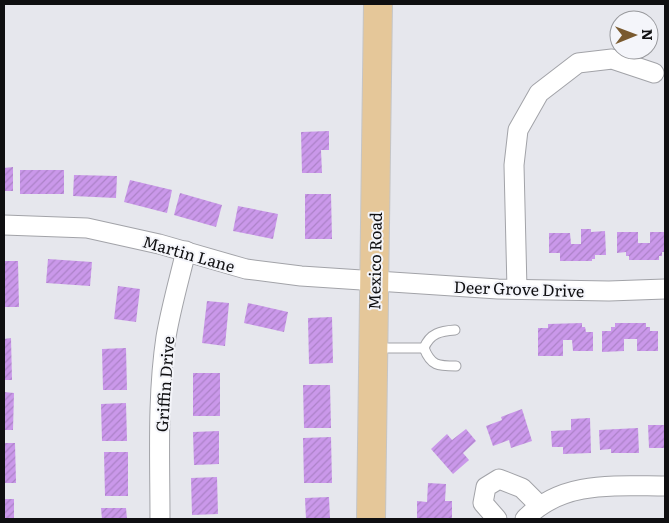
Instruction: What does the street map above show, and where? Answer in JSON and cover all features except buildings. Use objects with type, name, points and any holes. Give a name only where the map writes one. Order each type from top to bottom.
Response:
[{"type":"main road","name":"Mexico Road","points":[[371,519],[378,4]]},
{"type":"street","points":[[517,289],[514,165],[518,130],[539,93],[578,63],[612,59],[654,73]]},
{"type":"street","name":"Martin Lane","points":[[4,225],[87,228],[124,235],[270,273],[374,280]]},
{"type":"street","name":"Griffin Drive","points":[[160,519],[161,412],[164,361],[173,304],[186,252]]},
{"type":"street","name":"Deer Grove Drive","points":[[374,280],[517,289],[609,291],[665,289]]},
{"type":"street","points":[[497,519],[483,503],[486,487],[499,479],[522,488],[540,506]]},
{"type":"street","points":[[525,519],[540,506],[566,492],[610,486],[665,486]]},
{"type":"lane","points":[[424,348],[430,338],[436,333],[443,330],[455,330]]},
{"type":"lane","points":[[373,348],[424,348]]},
{"type":"lane","points":[[424,348],[427,356],[435,364],[456,366]]}]
